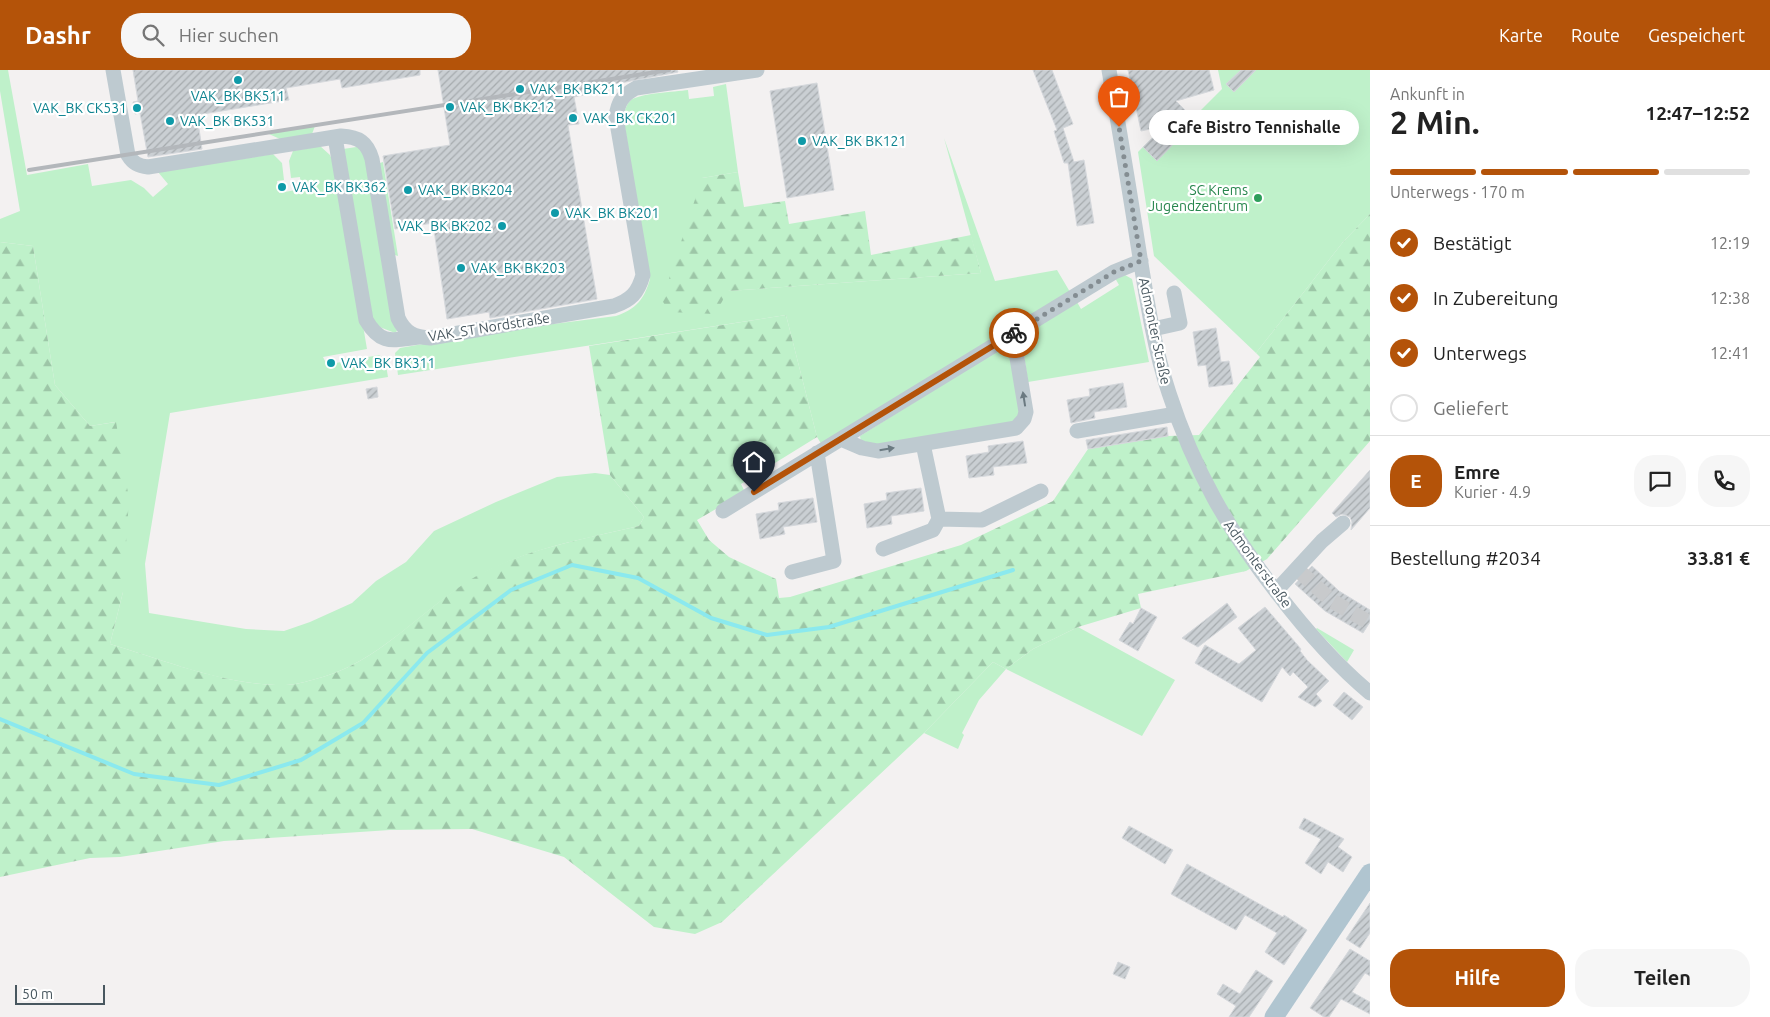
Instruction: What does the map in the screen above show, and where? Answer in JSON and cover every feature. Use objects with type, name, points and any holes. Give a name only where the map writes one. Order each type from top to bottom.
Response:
[{"type":"main road","points":[[1274,1017],[1370,873]]},
{"type":"street","name":"VAK_ST Nordstraße","points":[[112,70],[128,155],[132,162],[140,166],[148,167],[335,137],[354,136],[363,141],[369,148],[398,318],[402,328],[419,337],[430,338],[614,306],[629,300],[638,290],[643,275],[616,117],[617,105],[624,94],[636,88],[757,70]]},
{"type":"street","name":"Admonter Straße","points":[[1109,70],[1152,329],[1176,414]]},
{"type":"street","points":[[335,137],[366,320],[373,332],[381,338],[390,341],[419,337]]},
{"type":"street","points":[[723,511],[1114,272],[1141,261]]},
{"type":"street","points":[[1152,329],[1180,323],[1174,293]]},
{"type":"street","points":[[841,439],[862,448],[878,451],[1009,430],[1021,424],[1026,412],[1013,334]]},
{"type":"street","points":[[1076,432],[1176,414]]},
{"type":"street","name":"Admonterstraße","points":[[1176,414],[1215,503],[1236,538],[1276,592],[1335,660],[1370,693]]},
{"type":"street","points":[[883,549],[933,530],[938,519],[923,444]]},
{"type":"street","points":[[792,572],[834,561],[817,453]]},
{"type":"street","points":[[938,519],[982,520],[1041,491]]},
{"type":"street","points":[[1276,592],[1298,570],[1322,541],[1343,523]]},
{"type":"green space","points":[[0,70],[8,70],[27,175],[88,164],[92,186],[131,180],[144,188],[153,197],[168,184],[158,172],[273,154],[282,163],[284,180],[277,181],[279,193],[301,189],[300,177],[291,178],[289,161],[293,151],[320,146],[330,155],[337,172],[367,349],[323,357],[327,365],[331,367],[336,363],[379,355],[385,359],[388,377],[170,413],[145,564],[149,613],[246,629],[284,631],[310,622],[352,603],[376,581],[406,562],[434,531],[496,502],[557,477],[595,473],[610,475],[644,517],[639,526],[557,545],[498,566],[458,588],[399,634],[359,661],[337,672],[299,683],[286,685],[264,684],[219,677],[110,644],[123,592],[115,422],[90,426],[55,385],[33,246],[0,242],[0,219],[20,211],[0,91]]},
{"type":"green space","name":"SC Krems Jugendzentrum","points":[[1218,70],[1370,70],[1370,214],[1343,242],[1256,353],[1154,256],[1138,152],[1182,107],[1193,118],[1222,89]]},
{"type":"green space","points":[[726,84],[738,172],[702,178],[728,291],[981,273],[944,138],[995,281],[1057,270],[1070,292],[822,445],[817,437],[786,315],[398,375],[395,353],[400,348],[491,332],[616,316],[634,307],[645,293],[650,279],[623,116],[626,108],[634,98],[657,93],[688,90],[689,99],[714,96],[713,87]]},
{"type":"green space","points":[[315,126],[312,134],[280,139],[269,134]]},
{"type":"green space","points":[[363,146],[397,331],[395,333],[377,326],[371,318],[343,149]]},
{"type":"green space","points":[[383,162],[398,256],[395,255],[377,164]]},
{"type":"green space","points":[[738,172],[744,207],[785,201],[789,224],[865,211],[871,255],[971,235],[981,273],[728,291],[715,314],[669,312],[662,300],[702,178]]},
{"type":"green space","points":[[1370,214],[1370,441],[1267,559],[1246,571],[1138,594],[1141,608],[1078,627],[1033,649],[1006,669],[993,662],[924,733],[722,922],[695,934],[654,927],[564,857],[472,829],[390,830],[224,841],[120,857],[90,858],[0,877],[0,242],[33,246],[55,385],[90,426],[116,422],[129,499],[123,592],[110,644],[219,677],[264,684],[286,685],[306,682],[337,672],[359,661],[399,634],[458,588],[498,565],[557,545],[639,526],[644,517],[610,475],[589,346],[786,315],[817,437],[741,484],[745,492],[697,520],[709,540],[729,557],[776,579],[779,598],[790,597],[961,545],[1053,501],[1088,449],[1168,436],[1199,435],[1260,357],[1256,353],[1343,242]]},
{"type":"green space","points":[[1125,275],[1132,279],[1149,362],[1028,382],[1022,342],[1024,335],[1077,302],[1081,309],[1119,285],[1115,278]]},
{"type":"green space","points":[[1003,347],[1010,351],[1022,411],[1013,423],[877,447],[861,442],[860,436]]},
{"type":"green space","points":[[1078,627],[1175,680],[1142,736],[1006,669],[1033,649]]},
{"type":"green space","points":[[1316,629],[1354,650],[1347,662]]},
{"type":"green space","points":[[993,662],[1006,669],[979,700],[962,733],[964,735],[958,749],[924,733]]},
{"type":"building","points":[[133,70],[420,70],[420,75],[342,88],[340,79],[286,88],[289,100],[197,115],[202,149],[148,157],[140,113],[135,114],[133,102],[138,101]]},
{"type":"building","points":[[438,70],[677,70],[678,72],[589,89],[590,94],[574,97],[579,124],[568,125],[597,299],[490,318],[489,312],[447,319],[433,223],[395,229],[383,156],[450,145]]},
{"type":"building","points":[[1033,70],[1052,70],[1073,124],[1063,128],[1074,162],[1084,160],[1094,223],[1077,226],[1068,163],[1064,163],[1054,131],[1057,130]]},
{"type":"building","points":[[1128,70],[1209,70],[1214,90],[1176,101],[1193,118],[1188,123],[1196,131],[1186,140],[1182,135],[1157,161],[1143,147],[1164,126],[1141,131]]},
{"type":"building","points":[[1241,70],[1256,70],[1234,92],[1226,84]]},
{"type":"building","name":"VAK_BK BK121","points":[[817,83],[834,190],[787,198],[770,91]]},
{"type":"building","points":[[1216,328],[1221,362],[1229,361],[1233,384],[1209,387],[1206,365],[1198,366],[1193,332]]},
{"type":"building","points":[[1123,383],[1127,407],[1094,412],[1095,418],[1071,423],[1067,400],[1090,396],[1089,389]]},
{"type":"building","points":[[377,387],[378,397],[368,399],[366,389]]},
{"type":"building","points":[[1167,427],[1168,436],[1088,449],[1086,440]]},
{"type":"building","points":[[1023,441],[1027,463],[993,467],[994,475],[969,478],[966,456],[989,452],[988,446]]},
{"type":"building","points":[[1370,470],[1370,508],[1351,530],[1352,522],[1350,517],[1342,514],[1336,517],[1332,513]]},
{"type":"building","points":[[921,488],[924,511],[891,516],[892,524],[867,528],[864,504],[887,500],[886,493]]},
{"type":"building","points":[[813,498],[817,522],[783,527],[785,534],[760,539],[756,514],[779,510],[778,503]]},
{"type":"building","points":[[1312,566],[1339,591],[1370,610],[1370,622],[1363,633],[1325,611],[1295,584]]},
{"type":"building","points":[[1227,603],[1237,617],[1198,647],[1182,638]]},
{"type":"building","points":[[1265,607],[1301,649],[1300,651],[1307,660],[1329,681],[1316,694],[1322,701],[1315,707],[1298,697],[1308,687],[1293,672],[1290,676],[1282,667],[1262,702],[1195,663],[1205,645],[1239,664],[1256,650],[1238,628]]},
{"type":"building","points":[[1141,608],[1157,617],[1138,651],[1119,640],[1130,622],[1133,624]]},
{"type":"building","points":[[1344,692],[1363,707],[1352,720],[1333,705]]},
{"type":"building","points":[[1304,818],[1344,839],[1338,847],[1352,857],[1343,872],[1328,862],[1321,874],[1305,863],[1321,839],[1299,828]]},
{"type":"building","points":[[1129,826],[1173,850],[1165,864],[1122,838]]},
{"type":"building","points":[[1187,864],[1283,917],[1284,915],[1307,930],[1284,965],[1265,952],[1277,933],[1245,915],[1236,930],[1171,894]]},
{"type":"building","points":[[1370,903],[1370,933],[1360,948],[1346,939]]},
{"type":"building","points":[[1350,949],[1370,961],[1370,976],[1365,973],[1352,992],[1370,1002],[1370,1014],[1341,999],[1329,1017],[1324,1017],[1310,1008]]},
{"type":"building","points":[[1118,962],[1130,967],[1125,979],[1113,974]]},
{"type":"building","points":[[1256,970],[1273,981],[1249,1017],[1229,1017],[1236,1006],[1217,994],[1223,984],[1240,994]]},
{"type":"waterway","points":[[0,719],[134,774],[219,785],[301,760],[363,723],[427,653],[511,590],[572,565],[638,578],[711,618],[767,635],[829,627],[1013,570]]},
{"type":"tunnel","points":[[1299,571],[1332,601],[1370,623]]},
{"type":"railway","points":[[29,170],[669,70]]},
{"type":"way so far","points":[[1014,333],[1114,272],[1141,261],[1119,127]]},
{"type":"place","name":"VAK_BK BK511","points":[[238,80]]},
{"type":"place","name":"VAK_BK BK211","points":[[520,89]]},
{"type":"place","name":"VAK_BK BK212","points":[[450,107]]},
{"type":"place","name":"VAK_BK CK531","points":[[137,108]]},
{"type":"place","name":"VAK_BK CK201","points":[[573,118]]},
{"type":"place","name":"VAK_BK BK531","points":[[170,121]]},
{"type":"place","name":"Cafe Bistro Tennishalle","points":[[1119,127]]},
{"type":"place","name":"VAK_BK BK121","points":[[802,141]]},
{"type":"place","name":"VAK_BK BK362","points":[[282,187]]},
{"type":"place","name":"VAK_BK BK204","points":[[408,190]]},
{"type":"place","name":"SC Krems Jugendzentrum","points":[[1258,198]]},
{"type":"place","name":"VAK_BK BK201","points":[[555,213]]},
{"type":"place","name":"VAK_BK BK202","points":[[502,226]]},
{"type":"place","name":"VAK_BK BK203","points":[[461,268]]},
{"type":"place","name":"VAK_BK BK311","points":[[331,363]]},
{"type":"route","points":[[754,492],[1014,333]]}]
